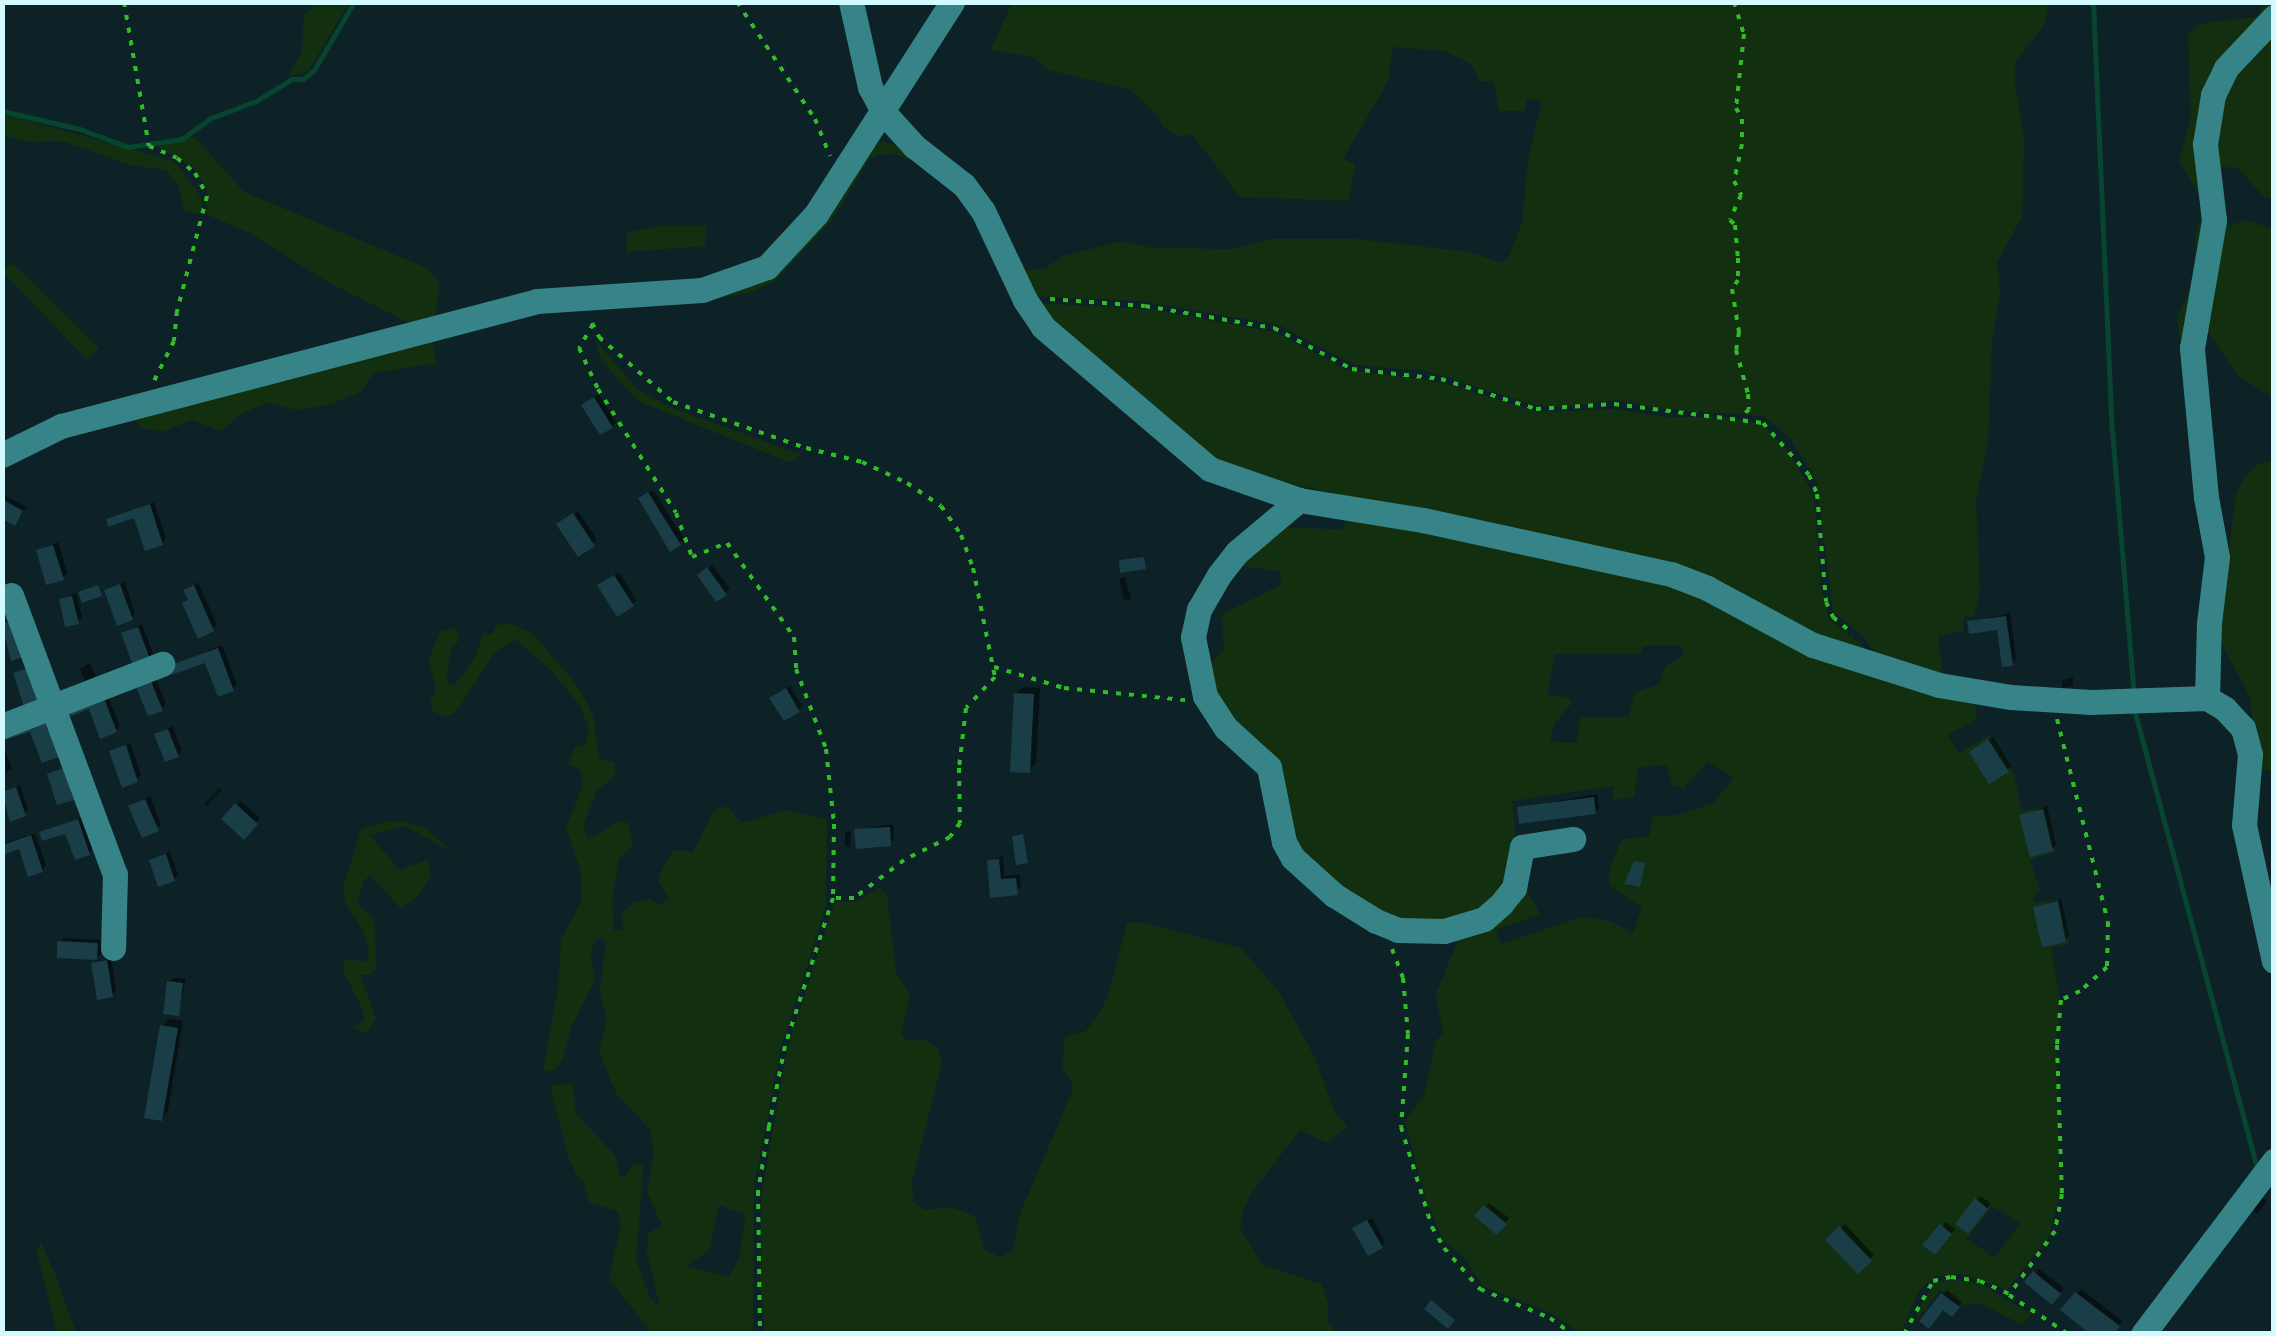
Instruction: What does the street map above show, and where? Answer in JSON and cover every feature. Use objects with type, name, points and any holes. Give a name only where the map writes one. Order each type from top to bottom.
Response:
[{"type":"street","points":[[851,2],[870,88],[884,112],[914,146],[964,185],[982,210],[1043,326],[1210,469],[1299,500],[1424,520],[1671,574],[1707,588],[1813,645],[1938,685],[2052,700],[2207,698],[2225,708],[2243,728],[2250,754],[2244,825],[2274,962]]},
{"type":"street","points":[[2,456],[61,426],[536,301],[702,290],[768,267],[788,250],[840,178],[952,2]]},
{"type":"street","points":[[2207,698],[2208,623],[2218,557],[2205,487],[2192,348],[2214,220],[2204,144],[2214,94],[2226,68],[2274,17]]},
{"type":"street","points":[[1299,500],[1237,552],[1199,609],[1193,636],[1205,696],[1226,728],[1269,767],[1284,842],[1293,858],[1334,896],[1386,925],[1422,933],[1484,919],[1514,888],[1522,847],[1572,839]]},
{"type":"street","points":[[11,595],[115,874],[113,948]]},
{"type":"street","points":[[2,726],[162,664]]},
{"type":"street","points":[[2142,1334],[2274,1161]]},
{"type":"path","points":[[124,2],[149,146],[195,172],[207,196],[176,311],[174,341],[137,406]]},
{"type":"path","points":[[737,2],[814,120],[840,178]]},
{"type":"path","points":[[1734,2],[1744,34],[1736,108],[1742,120],[1742,144],[1734,181],[1741,195],[1730,220],[1735,225],[1738,258],[1738,280],[1732,289],[1739,332],[1736,350],[1749,409],[1742,417]]},
{"type":"path","points":[[580,299],[593,324],[622,358],[674,402],[806,448],[862,462],[907,482],[941,506],[961,535],[974,568],[995,677],[966,708],[959,768],[960,823],[950,837],[904,860],[854,898],[834,898]]},
{"type":"path","points":[[1026,300],[1145,306],[1274,328],[1352,369],[1442,379],[1536,409],[1614,404],[1763,422],[1809,474],[1817,494],[1826,602],[1832,618],[1862,640]]},
{"type":"path","points":[[593,324],[579,348],[633,450],[676,513],[692,557],[727,543],[794,638],[796,669],[826,749],[834,824],[834,898],[785,1046],[766,1142],[758,1192],[760,1334]]},
{"type":"path","points":[[992,666],[1064,688],[1117,691],[1173,702],[1205,696]]},
{"type":"path","points":[[2010,1295],[2055,1231],[2062,1194],[2057,1045],[2061,1000],[2080,991],[2108,966],[2108,922],[2052,700]]},
{"type":"path","points":[[1386,925],[1402,978],[1408,1034],[1400,1127],[1432,1227],[1444,1248],[1480,1289],[1550,1318],[1572,1334]]},
{"type":"path","points":[[1904,1334],[1933,1281],[1951,1277],[1980,1281],[2010,1295],[2068,1334]]},
{"type":"green space","points":[[318,2],[349,3],[308,72],[288,77],[302,52],[304,15]]},
{"type":"green space","points":[[1012,2],[2050,3],[2043,26],[2016,61],[2014,77],[2024,138],[2022,217],[1997,262],[2000,293],[1992,342],[1988,442],[1976,501],[1980,592],[1974,616],[1963,617],[1964,631],[1938,636],[1943,680],[1883,666],[1865,638],[1833,612],[1816,481],[1790,438],[1764,416],[1664,409],[1616,400],[1565,407],[1535,405],[1426,371],[1355,365],[1279,325],[1142,301],[1029,296],[1019,271],[1044,269],[1064,256],[1121,241],[1152,248],[1231,249],[1273,239],[1356,239],[1470,252],[1501,263],[1509,256],[1522,223],[1528,159],[1542,101],[1527,99],[1524,111],[1500,111],[1493,82],[1480,81],[1471,64],[1445,51],[1393,47],[1388,81],[1343,159],[1355,164],[1349,201],[1240,197],[1192,134],[1179,136],[1164,128],[1157,115],[1130,89],[1047,70],[1034,57],[991,50]]},
{"type":"green space","points":[[2264,3],[2273,3],[2273,7],[2219,66],[2189,401],[2177,317],[2194,281],[2196,234],[2202,215],[2199,194],[2179,161],[2191,117],[2188,35],[2199,24],[2257,17]]},
{"type":"green space","points":[[2273,21],[2273,196],[2265,198],[2237,167],[2211,168],[2217,94]]},
{"type":"green space","points":[[3,114],[174,161],[197,190],[203,203],[201,214],[185,211],[178,185],[166,170],[131,165],[63,141],[28,142],[6,136]]},
{"type":"green space","points":[[195,137],[244,192],[427,268],[440,284],[435,316],[411,324],[326,281],[252,234],[206,214],[207,189],[193,167],[157,147]]},
{"type":"green space","points":[[883,142],[898,145],[965,202],[920,164],[894,154],[877,155],[868,161],[832,220],[774,282],[752,292],[697,303],[746,287],[872,146]]},
{"type":"green space","points":[[2246,220],[2273,229],[2273,398],[2238,376],[2197,316],[2216,225]]},
{"type":"green space","points":[[658,226],[707,226],[705,246],[626,252],[627,233]]},
{"type":"green space","points":[[13,264],[99,348],[87,360],[7,276],[3,278],[3,268]]},
{"type":"green space","points":[[1035,303],[1146,309],[1275,332],[1347,370],[1440,382],[1537,412],[1614,409],[1669,417],[1727,417],[1764,425],[1791,455],[1814,495],[1821,586],[1829,619],[1867,649],[1869,658],[1709,583],[1210,464]]},
{"type":"green space","points":[[432,339],[436,363],[373,373],[362,391],[331,404],[295,410],[269,402],[241,414],[220,431],[192,420],[164,431],[145,429],[127,415]]},
{"type":"green space","points":[[595,339],[637,389],[670,407],[802,455],[789,462],[638,401],[601,360]]},
{"type":"green space","points":[[2273,460],[2273,772],[2255,766],[2250,697],[2211,623],[2225,580],[2236,495],[2244,478],[2258,464]]},
{"type":"green space","points":[[1348,513],[1667,582],[1974,700],[1977,719],[1947,735],[1959,753],[1989,735],[2014,774],[2022,811],[2044,807],[2055,852],[2030,860],[2040,890],[2033,903],[2058,899],[2069,943],[2051,948],[2060,999],[2056,1046],[2060,1192],[2049,1236],[2007,1290],[1963,1274],[1936,1276],[1919,1290],[1901,1333],[1579,1333],[1553,1314],[1483,1286],[1464,1257],[1443,1240],[1425,1197],[1405,1121],[1424,1096],[1436,1041],[1443,1033],[1436,994],[1461,933],[1522,881],[1540,914],[1496,930],[1501,944],[1582,917],[1610,921],[1633,933],[1642,907],[1609,885],[1609,871],[1622,839],[1649,837],[1653,816],[1678,815],[1714,803],[1733,778],[1708,761],[1684,788],[1673,785],[1666,765],[1638,767],[1634,797],[1614,800],[1613,786],[1512,801],[1516,843],[1513,871],[1478,916],[1401,926],[1305,863],[1280,798],[1203,671],[1224,649],[1222,614],[1281,585],[1280,571],[1232,565],[1280,528],[1343,529]],"holes":[[[1681,645],[1683,656],[1666,666],[1659,684],[1634,693],[1629,717],[1581,717],[1576,743],[1550,742],[1554,724],[1572,703],[1568,698],[1547,694],[1555,654],[1641,654],[1643,646]],[[1992,1206],[2020,1223],[1995,1258],[1967,1239]]]},
{"type":"green space","points":[[509,623],[532,633],[576,684],[593,714],[599,759],[614,763],[616,774],[597,791],[583,825],[589,839],[619,821],[629,823],[632,846],[619,859],[612,898],[614,931],[623,930],[622,913],[633,903],[649,899],[661,905],[669,898],[658,880],[664,865],[674,850],[693,852],[714,810],[727,806],[742,823],[787,810],[827,820],[826,906],[780,1051],[754,1186],[753,1333],[652,1333],[609,1279],[621,1224],[618,1211],[589,1202],[583,1181],[568,1156],[550,1085],[573,1084],[576,1114],[615,1155],[619,1175],[624,1178],[634,1164],[643,1166],[636,1260],[650,1298],[660,1307],[647,1252],[648,1234],[662,1225],[647,1191],[654,1151],[650,1130],[616,1093],[599,1052],[607,1020],[600,991],[606,941],[602,937],[590,952],[595,979],[571,1028],[562,1061],[554,1070],[543,1072],[558,989],[561,940],[581,902],[581,872],[566,828],[583,785],[581,771],[568,764],[575,747],[585,745],[589,729],[581,707],[551,670],[515,639],[495,652],[456,712],[445,717],[432,711],[430,700],[436,691],[429,659],[440,632],[455,627],[459,640],[451,650],[447,670],[447,682],[454,686],[475,657],[483,634],[492,634],[497,625]],"holes":[[[719,1205],[746,1215],[739,1259],[728,1277],[686,1266],[709,1250]]]},
{"type":"green space","points":[[385,822],[407,822],[425,828],[453,852],[404,826],[369,835],[400,870],[427,860],[431,876],[419,895],[401,909],[371,876],[364,880],[357,904],[374,918],[376,968],[369,975],[360,975],[376,1018],[367,1033],[353,1028],[364,1020],[363,1010],[343,971],[344,960],[367,961],[369,950],[363,930],[345,902],[343,888],[361,829]]},
{"type":"green space","points":[[880,888],[887,895],[896,972],[910,995],[901,1033],[907,1041],[925,1040],[937,1048],[942,1062],[912,1182],[913,1202],[925,1210],[950,1207],[975,1216],[984,1250],[1001,1257],[1013,1250],[1020,1214],[1072,1092],[1072,1082],[1062,1069],[1065,1037],[1086,1031],[1099,1014],[1108,996],[1127,923],[1140,922],[1241,948],[1279,992],[1314,1056],[1333,1108],[1347,1127],[1327,1143],[1300,1130],[1252,1192],[1240,1228],[1262,1265],[1321,1284],[1328,1303],[1328,1322],[1336,1333],[765,1333],[760,1282],[762,1191],[788,1046],[835,901],[854,902]]},
{"type":"green space","points":[[41,1242],[76,1333],[57,1333],[37,1253]]},
{"type":"green space","points":[[1934,1283],[1979,1283],[2031,1314],[2022,1325],[1982,1304],[1961,1305],[1941,1290],[1918,1318],[1915,1316]]},
{"type":"building","points":[[594,397],[613,428],[600,435],[581,405]]},
{"type":"building","points":[[648,492],[681,545],[670,552],[638,498]]},
{"type":"building","points":[[2,499],[23,511],[15,526],[2,519]]},
{"type":"building","points":[[150,504],[163,545],[145,551],[134,518],[108,527],[106,519]]},
{"type":"building","points":[[573,513],[595,546],[578,557],[556,524]]},
{"type":"building","points":[[53,545],[64,580],[46,585],[36,550]]},
{"type":"building","points":[[1144,557],[1146,569],[1120,573],[1119,560]]},
{"type":"building","points":[[707,567],[727,595],[716,602],[697,575]]},
{"type":"building","points":[[614,575],[634,606],[617,617],[597,585]]},
{"type":"building","points":[[120,584],[133,620],[117,626],[104,590]]},
{"type":"building","points":[[98,585],[102,596],[82,603],[78,592]]},
{"type":"building","points":[[194,585],[214,631],[198,639],[182,603],[188,600],[183,590]]},
{"type":"building","points":[[72,596],[79,624],[65,627],[59,599]]},
{"type":"building","points":[[2006,616],[2013,666],[2002,667],[1997,630],[1969,634],[1967,621]]},
{"type":"building","points":[[14,620],[26,656],[11,661],[2,624]]},
{"type":"building","points":[[138,627],[150,659],[133,666],[121,633]]},
{"type":"building","points":[[218,648],[234,691],[218,697],[205,663],[171,675],[168,666]]},
{"type":"building","points":[[28,668],[41,703],[25,709],[13,673]]},
{"type":"building","points":[[149,676],[163,711],[148,716],[134,682]]},
{"type":"building","points":[[786,688],[800,712],[784,721],[769,698]]},
{"type":"building","points":[[102,693],[117,732],[100,739],[89,709],[62,720],[58,710]]},
{"type":"building","points":[[1014,693],[1034,694],[1030,773],[1010,772]]},
{"type":"building","points":[[45,718],[59,757],[42,763],[30,732],[2,741],[2,733]]},
{"type":"building","points":[[168,729],[179,757],[165,762],[154,734]]},
{"type":"building","points":[[1988,739],[2009,772],[1989,784],[1969,752]]},
{"type":"building","points":[[126,745],[138,782],[122,788],[109,751]]},
{"type":"building","points":[[63,768],[74,800],[57,805],[47,774]]},
{"type":"building","points":[[16,787],[26,816],[10,822],[2,792]]},
{"type":"building","points":[[1594,797],[1596,814],[1519,824],[1517,807]]},
{"type":"building","points":[[145,799],[159,831],[142,838],[128,806]]},
{"type":"building","points":[[235,803],[258,824],[244,840],[221,819]]},
{"type":"building","points":[[2043,809],[2053,851],[2030,857],[2019,815]]},
{"type":"building","points":[[78,819],[90,855],[75,860],[65,834],[42,841],[39,832]]},
{"type":"building","points":[[890,827],[891,846],[856,849],[854,829]]},
{"type":"building","points":[[1023,834],[1028,863],[1016,865],[1012,836]]},
{"type":"building","points":[[31,835],[43,872],[28,877],[19,849],[2,855],[2,845]]},
{"type":"building","points":[[166,854],[175,881],[158,887],[149,860]]},
{"type":"building","points":[[999,859],[1001,879],[1016,878],[1018,895],[990,898],[987,860]]},
{"type":"building","points":[[1634,861],[1645,863],[1640,887],[1624,884]]},
{"type":"building","points":[[2058,901],[2066,942],[2042,947],[2033,907]]},
{"type":"building","points":[[57,941],[98,943],[97,960],[57,958]]},
{"type":"building","points":[[107,960],[113,997],[97,1000],[91,963]]},
{"type":"building","points":[[167,981],[183,983],[179,1016],[163,1014]]},
{"type":"building","points":[[160,1025],[178,1028],[162,1121],[144,1118]]},
{"type":"building","points":[[1975,1198],[1988,1209],[1968,1234],[1955,1224]]},
{"type":"building","points":[[1484,1205],[1507,1224],[1497,1235],[1474,1216]]},
{"type":"building","points":[[1367,1220],[1383,1248],[1368,1256],[1352,1228]]},
{"type":"building","points":[[1940,1224],[1952,1234],[1935,1255],[1922,1245]]},
{"type":"building","points":[[1839,1226],[1872,1261],[1858,1274],[1825,1240]]},
{"type":"building","points":[[2033,1271],[2061,1294],[2052,1305],[2024,1282]]},
{"type":"building","points":[[2075,1292],[2120,1326],[2114,1334],[2090,1334],[2060,1310]]},
{"type":"building","points":[[1941,1293],[1960,1307],[1952,1317],[1943,1310],[1929,1329],[1919,1321]]},
{"type":"building","points":[[1431,1300],[1455,1320],[1448,1329],[1424,1309]]},
{"type":"waterway","points":[[2,111],[80,129],[128,147],[182,139],[211,118],[256,101],[292,79],[303,79],[314,70],[354,2]]},
{"type":"waterway","points":[[2093,2],[2112,430],[2134,695]]},
{"type":"waterway","points":[[2134,709],[2257,1167]]}]
